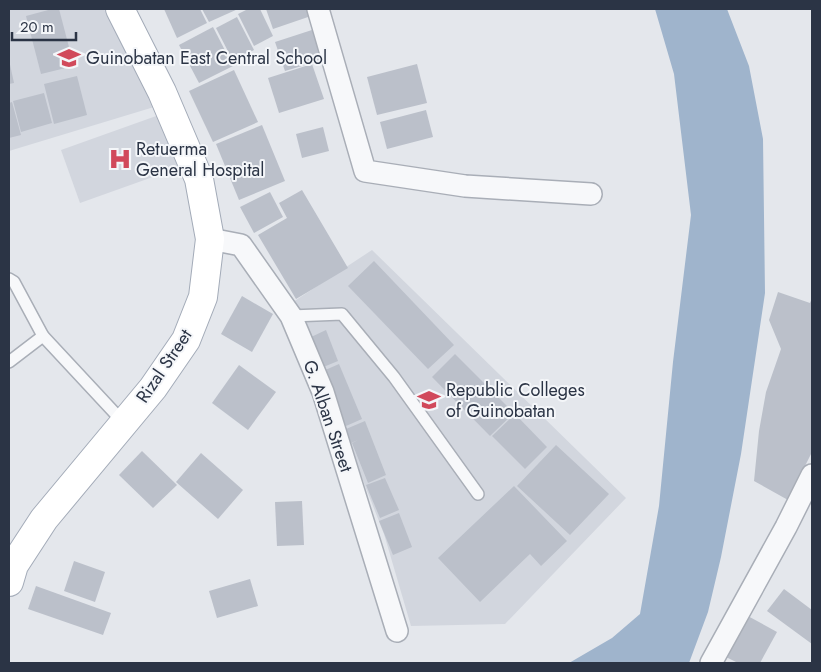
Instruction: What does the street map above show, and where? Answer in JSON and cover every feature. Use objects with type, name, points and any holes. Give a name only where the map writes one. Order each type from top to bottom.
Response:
[{"type":"main road","name":"Rizal Street","points":[[9,582],[14,565],[44,519],[153,388],[186,340],[203,297],[210,239],[199,179],[162,92],[120,9]]},
{"type":"street","points":[[318,9],[365,171],[465,186],[591,194]]},
{"type":"street","name":"G. Alban Street","points":[[210,239],[241,245],[292,316],[323,392],[397,630]]},
{"type":"street","points":[[711,663],[786,527],[812,474]]},
{"type":"lane","points":[[9,279],[14,282],[43,336],[124,423]]},
{"type":"lane","points":[[292,316],[342,314],[394,377],[478,494]]},
{"type":"lane","points":[[9,362],[43,336]]},
{"type":"shaded area","name":"Guinobatan East Central School","points":[[9,9],[104,9],[154,107],[9,151]]},
{"type":"shaded area","name":"Retuerma General Hospital","points":[[159,115],[178,168],[80,203],[61,150]]},
{"type":"shaded area","name":"Republic Colleges of Guinobatan","points":[[372,250],[626,498],[505,624],[411,626],[384,534],[293,302]]},
{"type":"water","points":[[655,9],[727,9],[749,66],[763,139],[765,293],[741,454],[721,557],[708,612],[689,663],[569,663],[612,638],[640,614],[659,506],[673,362],[691,215],[674,74]]},
{"type":"building","points":[[59,9],[74,66],[41,74],[26,16]]},
{"type":"building","points":[[164,9],[200,9],[207,23],[177,38]]},
{"type":"building","points":[[202,9],[238,9],[209,22]]},
{"type":"building","points":[[248,9],[260,9],[273,36],[254,46],[238,14]]},
{"type":"building","points":[[266,9],[309,9],[311,16],[273,29]]},
{"type":"building","points":[[237,17],[254,50],[233,61],[216,28]]},
{"type":"building","points":[[213,27],[233,66],[199,83],[179,45]]},
{"type":"building","points":[[315,29],[325,59],[285,71],[275,42]]},
{"type":"building","points":[[9,60],[14,83],[9,84]]},
{"type":"building","points":[[312,64],[324,99],[279,113],[268,78]]},
{"type":"building","points":[[417,64],[427,103],[377,115],[367,77]]},
{"type":"building","points":[[234,70],[258,122],[213,142],[189,91]]},
{"type":"building","points":[[77,76],[87,115],[54,124],[44,84]]},
{"type":"building","points":[[44,93],[52,123],[21,132],[13,101]]},
{"type":"building","points":[[12,102],[21,135],[9,138],[9,103]]},
{"type":"building","points":[[426,110],[433,137],[387,149],[380,122]]},
{"type":"building","points":[[262,125],[285,181],[239,200],[216,144]]},
{"type":"building","points":[[323,127],[329,151],[302,158],[296,134]]},
{"type":"building","points":[[302,190],[348,268],[296,299],[258,235],[287,218],[279,203]]},
{"type":"building","points":[[270,192],[283,217],[254,233],[240,207]]},
{"type":"building","points":[[374,261],[454,345],[428,369],[348,286]]},
{"type":"building","points":[[778,292],[810,303],[812,298],[812,452],[788,500],[754,481],[759,431],[766,392],[781,349],[769,320]]},
{"type":"building","points":[[242,296],[273,314],[252,352],[221,334]]},
{"type":"building","points":[[326,330],[338,361],[321,368],[309,338]]},
{"type":"building","points":[[455,354],[514,413],[490,436],[432,377]]},
{"type":"building","points":[[339,364],[362,419],[346,426],[323,371]]},
{"type":"building","points":[[239,365],[276,392],[248,430],[212,403]]},
{"type":"building","points":[[515,414],[547,447],[525,469],[492,436]]},
{"type":"building","points":[[365,421],[386,475],[368,483],[352,443],[358,440],[351,443],[346,429]]},
{"type":"building","points":[[556,445],[609,494],[570,535],[517,486]]},
{"type":"building","points":[[142,451],[177,485],[153,508],[119,475]]},
{"type":"building","points":[[201,453],[243,490],[218,519],[176,482]]},
{"type":"building","points":[[385,478],[399,510],[380,518],[366,485]]},
{"type":"building","points":[[514,486],[567,541],[541,566],[530,554],[480,602],[438,558]]},
{"type":"building","points":[[302,501],[304,545],[277,546],[275,502]]},
{"type":"building","points":[[399,513],[412,547],[393,555],[379,521]]},
{"type":"building","points":[[74,561],[105,572],[95,602],[64,591]]},
{"type":"building","points":[[250,579],[258,606],[217,618],[209,591]]},
{"type":"building","points":[[36,586],[111,613],[103,635],[28,609]]},
{"type":"building","points":[[784,589],[812,610],[812,644],[767,611]]},
{"type":"building","points":[[746,615],[777,632],[760,663],[738,663],[724,656]]},
{"type":"place","name":"Guinobatan East Central School","points":[[69,58]]},
{"type":"place","name":"Retuerma General Hospital","points":[[120,159]]},
{"type":"place","name":"Republic Colleges of Guinobatan","points":[[429,400]]}]
